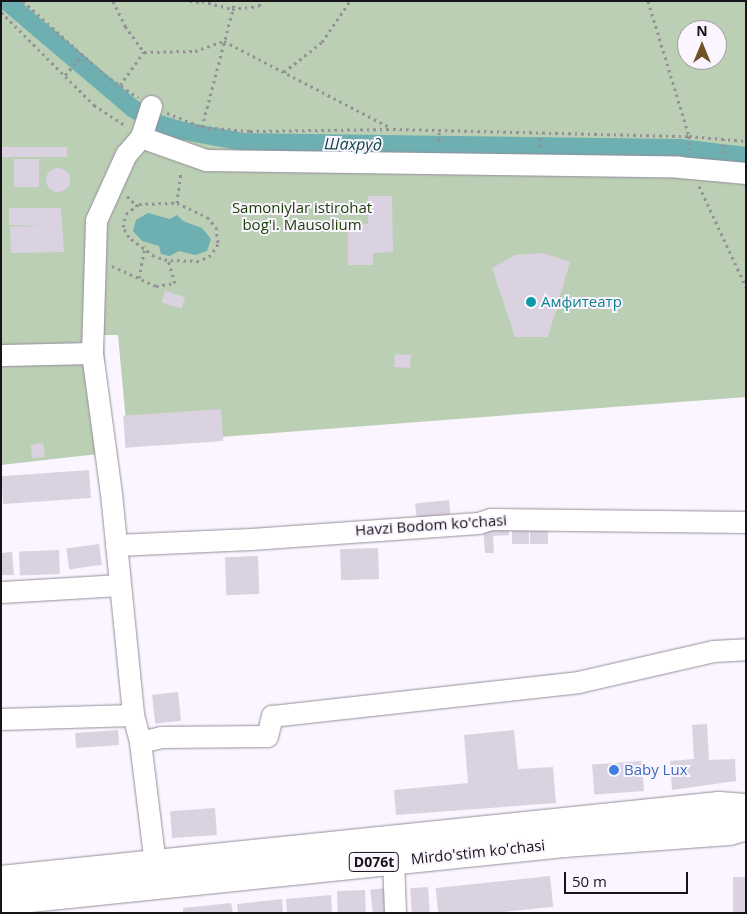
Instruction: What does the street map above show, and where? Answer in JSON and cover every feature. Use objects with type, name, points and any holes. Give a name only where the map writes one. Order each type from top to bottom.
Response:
[{"type":"main road","name":"Mirdo'stim ko'chasi","points":[[1,880],[719,806],[746,808]]},
{"type":"main road","name":"Mirdo'stim ko'chasi","points":[[1,901],[393,860],[728,831],[746,826]]},
{"type":"street","points":[[155,865],[140,742],[133,715],[118,585],[111,493],[92,353],[96,220],[126,154],[147,119],[184,153],[206,160],[692,168],[746,174]]},
{"type":"street","points":[[1,355],[92,353]]},
{"type":"street","name":"Havzi Bodom ko'chasi","points":[[116,545],[281,537],[478,523],[491,519],[746,522]]},
{"type":"street","points":[[1,592],[118,585]]},
{"type":"street","points":[[140,742],[161,737],[267,736],[272,716],[578,682],[713,651],[746,649]]},
{"type":"street","points":[[1,719],[133,715]]},
{"type":"street","points":[[393,860],[395,913]]},
{"type":"path","points":[[23,1],[83,55],[120,85],[147,119]]},
{"type":"path","points":[[113,1],[125,26],[144,52]]},
{"type":"path","points":[[191,1],[232,10],[259,6],[260,1]]},
{"type":"path","points":[[202,127],[235,1]]},
{"type":"path","points":[[284,72],[322,42],[350,1]]},
{"type":"path","points":[[648,1],[689,136]]},
{"type":"path","points":[[1,12],[94,105],[147,119],[202,127],[259,131],[393,129],[439,132],[689,136],[746,141]]},
{"type":"path","points":[[144,52],[195,51],[224,41],[393,129]]},
{"type":"path","points":[[120,85],[144,52]]},
{"type":"path","points":[[65,75],[83,55]]},
{"type":"path","points":[[439,132],[439,138]]},
{"type":"path","points":[[540,134],[540,139]]},
{"type":"path","points":[[724,139],[724,146]]},
{"type":"path","points":[[176,203],[184,153]]},
{"type":"path","points":[[692,168],[746,287]]},
{"type":"path","points":[[176,203],[207,217],[216,227],[218,244],[211,255],[199,261],[168,260],[154,256],[145,246],[129,237],[124,227],[126,214],[139,204],[176,203]]},
{"type":"path","points":[[138,278],[145,246]]},
{"type":"path","points":[[95,258],[156,286],[175,283],[168,260]]},
{"type":"green space","name":"Samoniylar istirohat bog'i. Mausolium","points":[[1,1],[746,1],[746,397],[128,444],[118,335],[104,335],[107,453],[1,465]]},
{"type":"water","points":[[148,213],[170,219],[177,215],[183,221],[202,228],[211,239],[207,251],[195,255],[179,251],[170,256],[161,254],[159,246],[142,241],[133,231],[136,220]]},
{"type":"building","points":[[1,147],[67,147],[67,157],[1,157]]},
{"type":"building","points":[[14,159],[39,159],[39,187],[14,187]]},
{"type":"building","points":[[58,168],[67,171],[70,180],[67,189],[58,192],[49,189],[46,180],[49,171]]},
{"type":"building","points":[[368,196],[392,196],[393,252],[373,253],[373,265],[348,265],[348,224],[368,224]]},
{"type":"building","points":[[9,208],[61,208],[64,252],[11,253],[10,227],[43,226],[9,225]]},
{"type":"building","name":"Амфитеатр","points":[[543,253],[570,262],[548,337],[515,337],[492,268],[515,255]]},
{"type":"building","points":[[165,291],[185,297],[182,309],[161,302]]},
{"type":"building","points":[[395,354],[411,355],[410,368],[394,367]]},
{"type":"building","points":[[221,409],[223,441],[125,448],[123,416]]},
{"type":"building","points":[[43,443],[45,457],[32,458],[31,445]]},
{"type":"building","points":[[89,470],[91,498],[3,504],[1,476]]},
{"type":"building","points":[[449,500],[451,520],[417,523],[415,504]]},
{"type":"building","points":[[512,523],[529,523],[529,544],[512,544]]},
{"type":"building","points":[[512,523],[529,523],[529,544],[512,544]]},
{"type":"building","points":[[508,524],[509,535],[493,536],[494,553],[485,553],[483,525]]},
{"type":"building","points":[[99,544],[102,565],[69,569],[66,549]]},
{"type":"building","points":[[378,548],[379,579],[341,580],[340,549]]},
{"type":"building","points":[[59,550],[60,574],[20,575],[19,551]]},
{"type":"building","points":[[12,552],[14,575],[1,575],[1,553]]},
{"type":"building","points":[[258,556],[259,594],[226,595],[225,557]]},
{"type":"building","points":[[178,692],[181,721],[155,724],[152,695]]},
{"type":"building","points":[[707,724],[709,760],[735,759],[736,781],[672,790],[670,761],[694,759],[692,725]]},
{"type":"building","points":[[118,730],[119,745],[76,748],[75,733]]},
{"type":"building","points":[[514,730],[518,769],[553,767],[556,803],[396,815],[394,790],[468,783],[464,735]]},
{"type":"building","points":[[642,761],[644,791],[594,794],[592,764]]},
{"type":"building","points":[[215,808],[217,835],[172,838],[170,811]]},
{"type":"building","points":[[550,876],[553,907],[495,913],[438,913],[436,888]]},
{"type":"building","points":[[733,877],[746,877],[746,913],[733,913]]},
{"type":"building","points":[[428,887],[430,913],[412,913],[410,888]]},
{"type":"building","points":[[385,888],[388,913],[373,913],[370,890]]},
{"type":"building","points":[[365,890],[366,913],[338,913],[337,891]]},
{"type":"building","points":[[331,895],[332,913],[287,913],[286,899]]},
{"type":"building","points":[[282,899],[283,913],[238,913],[237,904]]},
{"type":"building","points":[[231,903],[233,913],[183,913],[183,908]]},
{"type":"waterway","name":"Шахруд","points":[[6,1],[132,108],[157,123],[179,130],[244,142],[680,148],[746,156]]},
{"type":"place","name":"Амфитеатр","points":[[531,302]]},
{"type":"place","name":"Baby Lux","points":[[614,770]]}]
